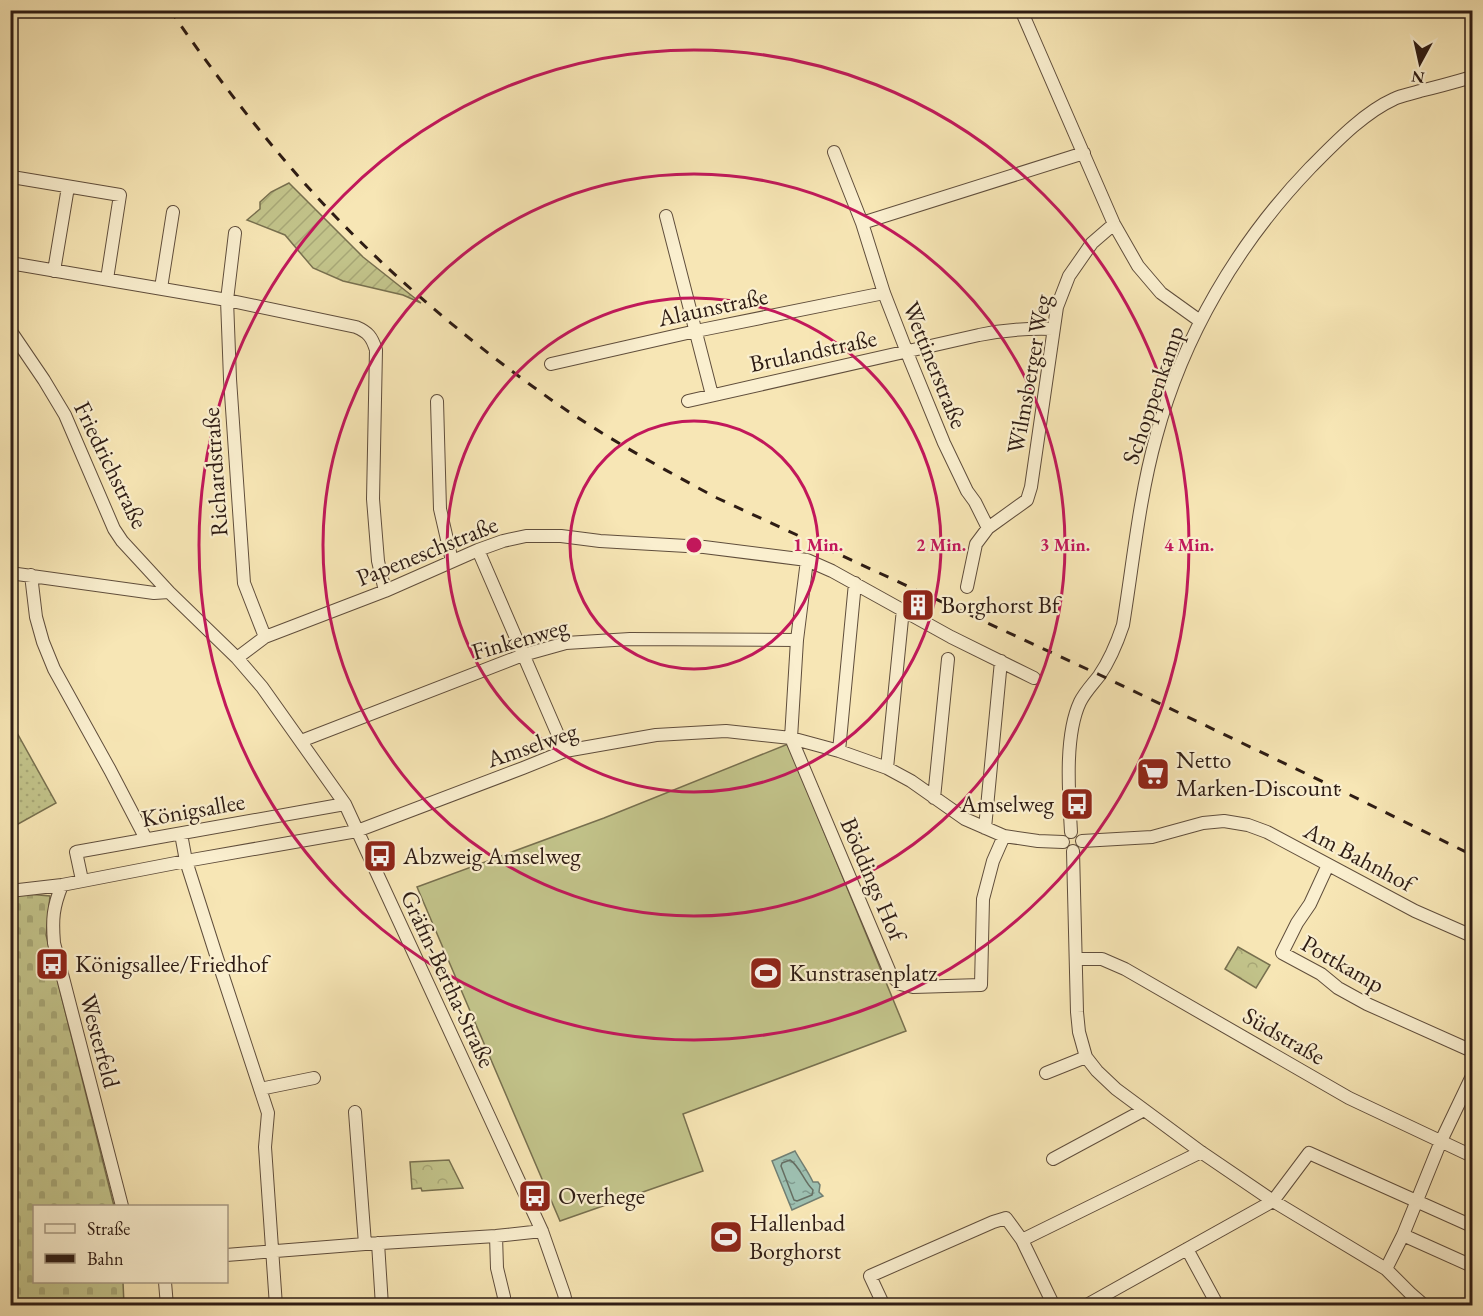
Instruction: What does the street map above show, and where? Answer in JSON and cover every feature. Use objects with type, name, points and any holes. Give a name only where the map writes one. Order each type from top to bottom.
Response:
[{"type":"street","points":[[1021,10],[1114,224],[1138,266],[1161,293],[1200,321]]},
{"type":"street","name":"Schoppenkamp","points":[[1086,1057],[1079,1032],[1077,1012],[1069,841],[1068,765],[1072,726],[1085,692],[1100,675],[1116,646],[1123,625],[1145,486],[1156,437],[1172,388],[1200,321],[1247,243],[1290,190],[1335,143],[1364,117],[1394,99],[1473,77]]},
{"type":"street","name":"Wettinerstraße","points":[[834,152],[862,223],[884,293],[944,443],[988,528]]},
{"type":"street","points":[[862,223],[1084,153]]},
{"type":"street","points":[[10,189],[12,177],[120,195],[107,279]]},
{"type":"street","points":[[54,271],[68,187]]},
{"type":"street","points":[[161,288],[173,212]]},
{"type":"street","points":[[666,216],[712,395]]},
{"type":"street","name":"Wilmsberger Weg","points":[[988,528],[1027,500],[1031,487],[1057,307],[1069,276],[1092,243],[1114,224]]},
{"type":"street","name":"Richardstraße","points":[[235,233],[227,300],[244,583],[266,637]]},
{"type":"street","points":[[10,263],[227,300],[367,331],[376,350],[374,499],[378,561],[385,591]]},
{"type":"street","name":"Alaunstraße","points":[[551,364],[696,331],[884,293]]},
{"type":"street","name":"Brulandstraße","points":[[688,401],[907,352],[942,342],[1005,330],[1053,329]]},
{"type":"street","name":"Friedrichstraße","points":[[10,330],[65,415],[114,529],[122,541],[169,592],[237,658]]},
{"type":"street","points":[[437,401],[440,509],[452,561]]},
{"type":"street","points":[[967,587],[976,544],[988,528]]},
{"type":"street","name":"Papeneschstraße","points":[[237,658],[266,637],[385,591],[478,550],[526,536],[561,536],[600,541],[704,547],[807,560],[855,583],[951,637],[1034,678]]},
{"type":"street","points":[[478,550],[565,751]]},
{"type":"street","points":[[791,738],[797,640],[807,560]]},
{"type":"street","points":[[10,573],[154,593],[169,592]]},
{"type":"street","points":[[31,575],[36,618],[54,669],[146,839]]},
{"type":"street","points":[[839,751],[855,583]]},
{"type":"street","points":[[887,768],[903,609]]},
{"type":"street","name":"Finkenweg","points":[[301,741],[523,654],[566,643],[630,639],[797,640]]},
{"type":"street","name":"Gräfin-Bertha-Straße","points":[[237,658],[262,687],[345,804],[542,1231],[567,1305]]},
{"type":"street","points":[[934,798],[948,659]]},
{"type":"street","points":[[985,828],[1001,661]]},
{"type":"street","name":"Amselweg","points":[[357,831],[565,751],[656,735],[726,731],[791,738],[839,751],[887,768],[911,781],[965,819],[1004,836],[1038,841],[1069,841]]},
{"type":"street","name":"Böddings Hof","points":[[791,738],[891,975],[900,984],[913,987],[981,985],[983,899],[993,861],[1004,836]]},
{"type":"street","name":"Königsallee","points":[[82,880],[76,852],[345,804]]},
{"type":"street","name":"Am Bahnhof","points":[[1069,841],[1079,848],[1082,841],[1152,837],[1203,823],[1224,821],[1248,825],[1267,832],[1415,911],[1473,936]]},
{"type":"street","name":"Königsallee","points":[[10,891],[62,885],[357,831]]},
{"type":"street","points":[[181,834],[186,861],[268,1113],[265,1147],[276,1305]]},
{"type":"street","name":"Pottkamp","points":[[1328,865],[1310,904],[1282,952],[1321,974],[1338,988],[1366,1004],[1473,1051]]},
{"type":"street","name":"Westerfeld","points":[[62,885],[55,903],[52,923],[54,943],[122,1205]]},
{"type":"street","name":"Südstraße","points":[[1076,959],[1102,960],[1125,969],[1348,1097],[1473,1156]]},
{"type":"street","points":[[1046,1073],[1086,1057],[1096,1071],[1116,1089],[1201,1152],[1273,1201],[1386,1269],[1425,1305]]},
{"type":"street","points":[[1386,1269],[1417,1202],[1441,1141],[1473,1076]]},
{"type":"street","points":[[260,1089],[314,1078]]},
{"type":"street","points":[[1053,1159],[1144,1110]]},
{"type":"street","points":[[355,1112],[371,1243],[382,1305]]},
{"type":"street","points":[[1022,1240],[1201,1152]]},
{"type":"street","points":[[1085,1305],[1273,1201],[1310,1153],[1473,1226]]},
{"type":"street","points":[[884,1305],[870,1276],[1005,1218],[1022,1240],[1054,1305]]},
{"type":"street","points":[[228,1255],[542,1231]]},
{"type":"street","points":[[1403,1234],[1473,1266]]},
{"type":"street","points":[[496,1236],[497,1268],[504,1297]]},
{"type":"street","points":[[1187,1249],[1218,1305]]},
{"type":"street","points":[[165,1283],[167,1305]]},
{"type":"green space","points":[[289,183],[363,257],[421,303],[403,295],[343,281],[313,268],[285,235],[247,220],[260,209],[260,202],[271,192]]},
{"type":"green space","points":[[11,722],[56,803],[10,828]]},
{"type":"green space","points":[[788,744],[906,1031],[683,1114],[703,1171],[560,1221],[417,887],[604,818]]},
{"type":"green space","points":[[28,894],[50,896],[46,935],[114,1205],[33,1205],[33,1283],[123,1283],[124,1305],[11,1306],[10,896]]},
{"type":"green space","points":[[1238,947],[1270,965],[1256,988],[1225,969]]},
{"type":"green space","points":[[449,1160],[463,1188],[422,1191],[421,1188],[412,1189],[410,1162]]},
{"type":"water","points":[[795,1151],[813,1182],[818,1182],[820,1185],[819,1192],[823,1196],[792,1210],[772,1161]]},
{"type":"railway","points":[[170,10],[260,130],[292,169],[351,233],[415,293],[483,349],[573,414],[634,452],[717,498],[1100,675],[1472,855]]},
{"type":"place","name":"Borghorst Bf","points":[[918,605]]},
{"type":"place","name":"Netto Marken-Discount","points":[[1153,774]]},
{"type":"place","name":"Amselweg","points":[[1077,804]]},
{"type":"place","name":"Abzweig Amselweg","points":[[380,856]]},
{"type":"place","name":"Königsallee/Friedhof","points":[[52,964]]},
{"type":"place","name":"Kunstrasenplatz","points":[[766,973]]},
{"type":"place","name":"Overhege","points":[[535,1196]]},
{"type":"place","name":"Hallenbad Borghorst","points":[[726,1237]]}]
